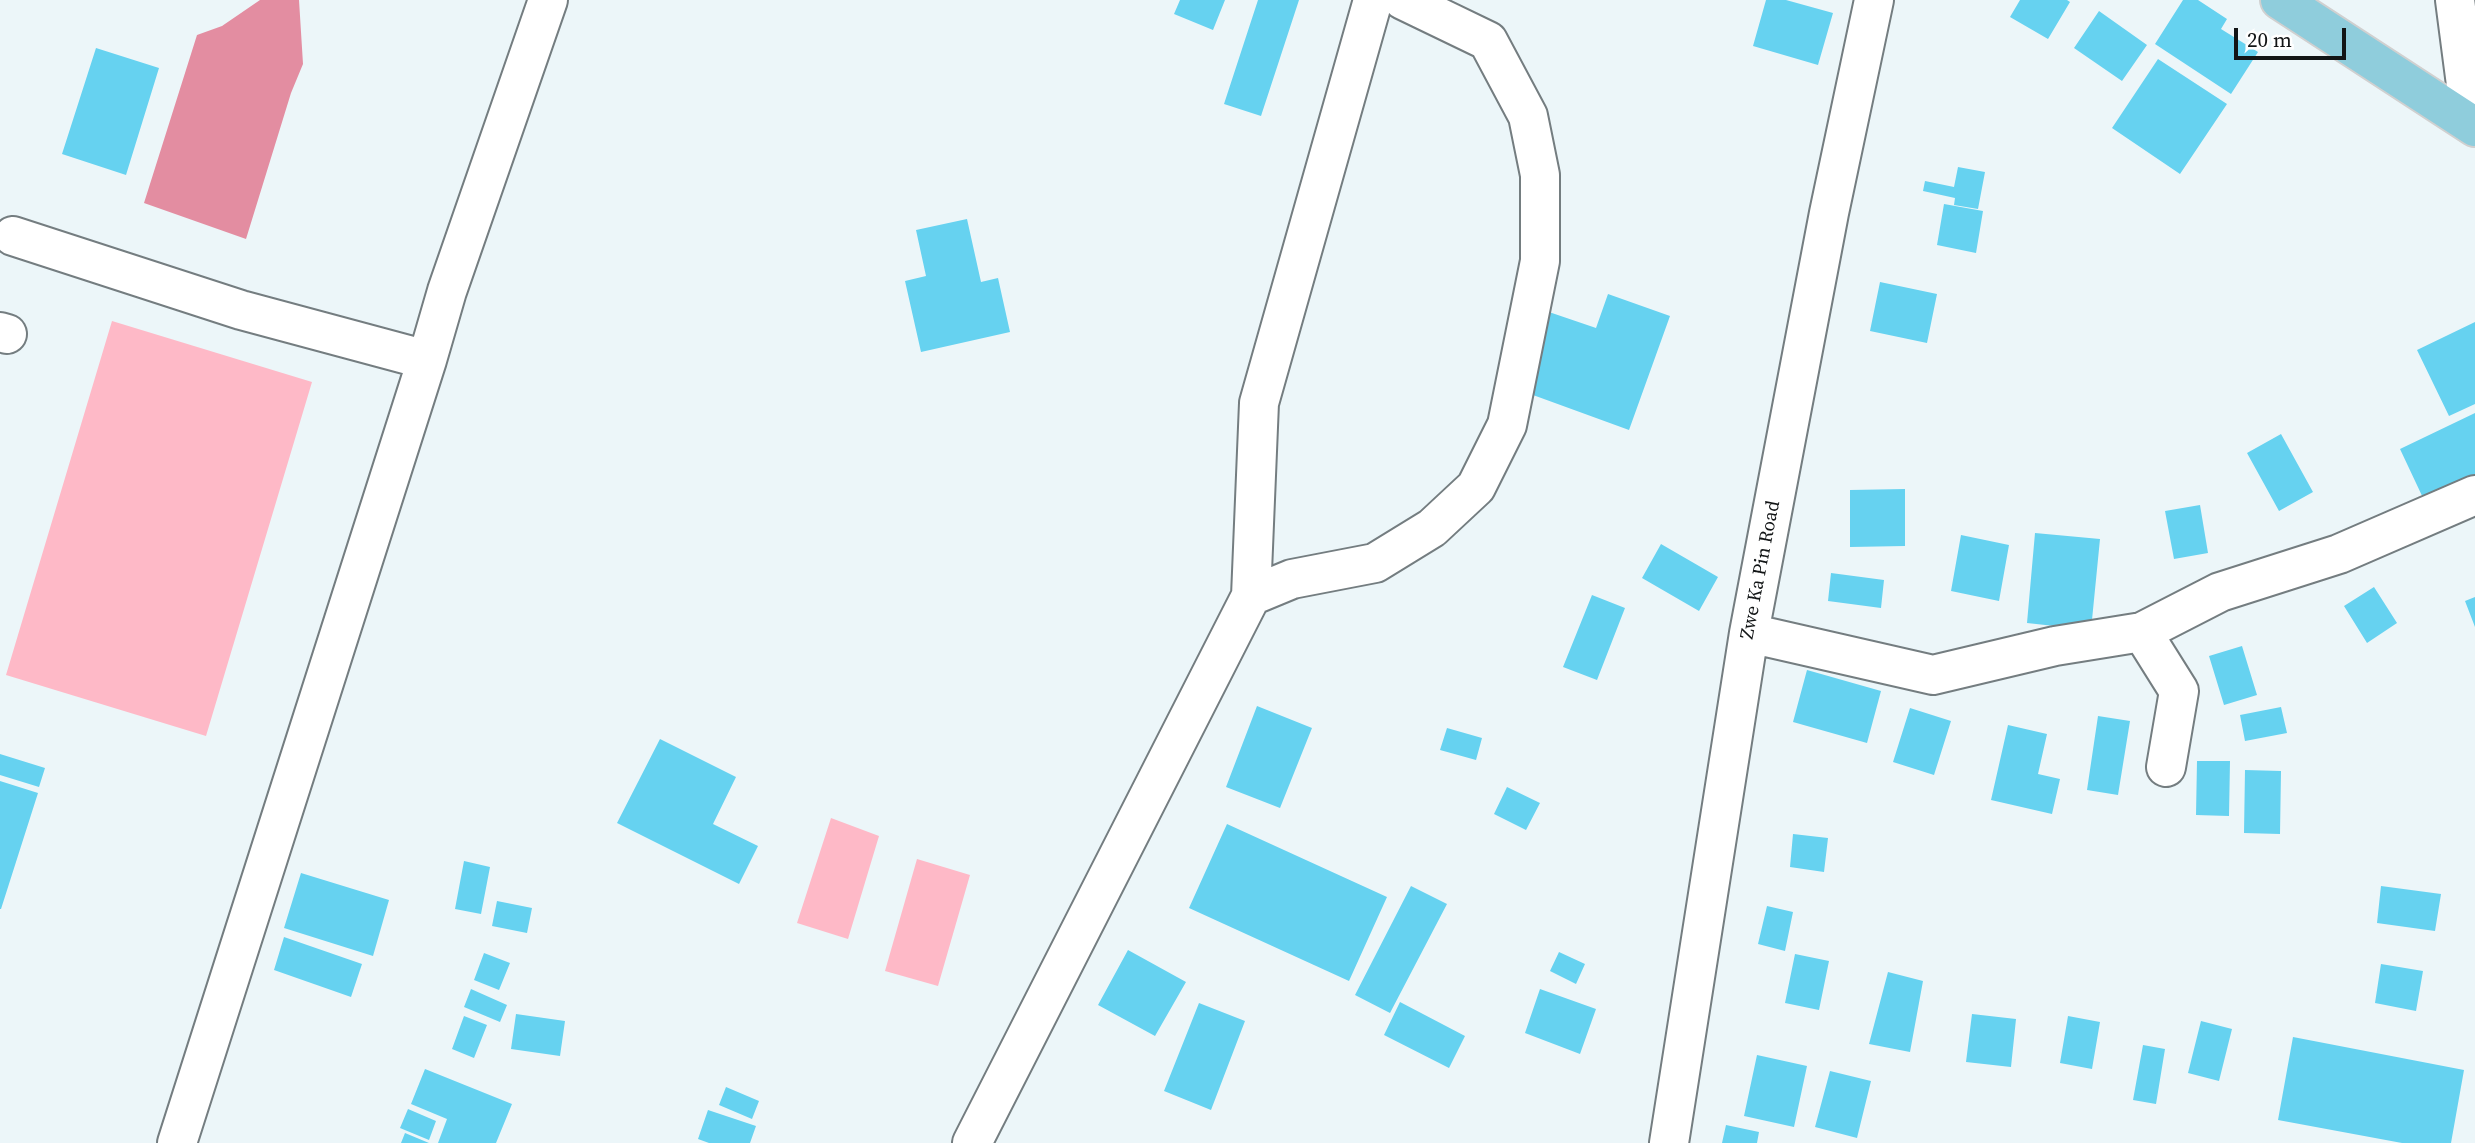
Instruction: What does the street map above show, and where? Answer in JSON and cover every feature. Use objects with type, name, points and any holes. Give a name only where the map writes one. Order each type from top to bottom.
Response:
[{"type":"main road","points":[[2280,0],[2474,124]]},
{"type":"street","points":[[177,1143],[447,291],[548,0]]},
{"type":"street","points":[[972,1143],[1251,596],[1259,403],[1373,0]]},
{"type":"street","points":[[1251,596],[1292,579],[1375,563],[1432,528],[1476,486],[1507,425],[1540,261],[1540,175],[1528,116],[1488,41],[1403,0]]},
{"type":"street","name":"Zwe Ka Pin Road","points":[[1670,1143],[1749,633],[1829,213],[1874,0]]},
{"type":"street","points":[[2455,0],[2474,124]]},
{"type":"street","points":[[13,236],[241,310],[427,360]]},
{"type":"street","points":[[1749,633],[1933,675],[2055,646],[2142,632],[2220,592],[2339,554],[2475,495]]},
{"type":"street","points":[[2142,632],[2179,691],[2166,767]]},
{"type":"shaded area","points":[[260,0],[299,0],[303,64],[291,93],[246,239],[144,203],[197,35],[222,26]]},
{"type":"shaded area","points":[[112,321],[312,382],[206,736],[6,675]]},
{"type":"shaded area","points":[[831,818],[879,836],[848,939],[797,923]]},
{"type":"shaded area","points":[[917,859],[970,875],[938,986],[885,971]]},
{"type":"building","points":[[1180,0],[1225,0],[1213,30],[1174,14]]},
{"type":"building","points":[[1258,0],[1299,0],[1261,116],[1224,104]]},
{"type":"building","points":[[1766,0],[1786,0],[1833,13],[1818,65],[1753,46]]},
{"type":"building","points":[[2020,0],[2070,2],[2048,39],[2010,17]]},
{"type":"building","points":[[2183,0],[2198,0],[2227,19],[2221,29],[2258,52],[2231,94],[2155,44]]},
{"type":"building","points":[[2099,11],[2147,45],[2122,81],[2074,48]]},
{"type":"building","points":[[96,48],[159,68],[126,175],[62,154]]},
{"type":"building","points":[[2158,59],[2227,104],[2180,174],[2112,128]]},
{"type":"building","points":[[1958,167],[1985,172],[1978,209],[1954,205],[1955,198],[1923,191],[1925,181],[1954,187]]},
{"type":"building","points":[[1944,204],[1983,211],[1976,253],[1937,245]]},
{"type":"building","points":[[967,219],[981,282],[998,278],[1010,332],[921,352],[905,281],[926,276],[916,230]]},
{"type":"building","points":[[1880,282],[1937,294],[1927,343],[1870,331]]},
{"type":"building","points":[[1608,294],[1670,316],[1629,430],[1522,391],[1549,312],[1596,328]]},
{"type":"building","points":[[2475,322],[2475,404],[2449,416],[2417,350]]},
{"type":"building","points":[[2475,413],[2475,476],[2424,500],[2400,449]]},
{"type":"building","points":[[2281,434],[2313,492],[2279,511],[2247,453]]},
{"type":"building","points":[[1905,489],[1905,546],[1850,547],[1850,490]]},
{"type":"building","points":[[2200,505],[2208,553],[2174,559],[2165,511]]},
{"type":"building","points":[[2035,533],[2100,539],[2091,630],[2027,623]]},
{"type":"building","points":[[1961,535],[2009,545],[1999,601],[1951,591]]},
{"type":"building","points":[[1661,544],[1718,577],[1699,611],[1642,578]]},
{"type":"building","points":[[1831,573],[1884,580],[1881,608],[1828,601]]},
{"type":"building","points":[[2374,587],[2397,623],[2367,643],[2344,606]]},
{"type":"building","points":[[1592,595],[1625,608],[1597,680],[1563,667]]},
{"type":"building","points":[[2475,597],[2475,627],[2465,601]]},
{"type":"building","points":[[2242,646],[2257,695],[2224,705],[2209,656]]},
{"type":"building","points":[[1807,670],[1881,691],[1867,743],[1793,722]]},
{"type":"building","points":[[1257,706],[1312,728],[1280,808],[1226,787]]},
{"type":"building","points":[[2281,707],[2287,733],[2245,741],[2240,715]]},
{"type":"building","points":[[1910,708],[1951,721],[1934,775],[1893,762]]},
{"type":"building","points":[[2098,716],[2130,721],[2118,795],[2087,790]]},
{"type":"building","points":[[2008,725],[2047,734],[2038,774],[2060,779],[2052,814],[1991,800]]},
{"type":"building","points":[[1447,728],[1482,738],[1476,760],[1440,750]]},
{"type":"building","points":[[660,739],[736,777],[713,824],[758,846],[739,884],[617,823]]},
{"type":"building","points":[[0,754],[45,768],[39,787],[0,775]]},
{"type":"building","points":[[2197,761],[2230,761],[2229,816],[2196,815]]},
{"type":"building","points":[[2245,770],[2281,771],[2280,834],[2244,833]]},
{"type":"building","points":[[0,781],[38,793],[1,909],[0,909]]},
{"type":"building","points":[[1507,787],[1540,803],[1526,830],[1494,814]]},
{"type":"building","points":[[1227,824],[1387,897],[1349,981],[1189,908]]},
{"type":"building","points":[[1793,834],[1828,838],[1824,872],[1790,867]]},
{"type":"building","points":[[464,861],[490,867],[481,914],[455,909]]},
{"type":"building","points":[[301,873],[389,900],[373,956],[284,928]]},
{"type":"building","points":[[1411,886],[1447,904],[1390,1013],[1355,995]]},
{"type":"building","points":[[2381,886],[2441,894],[2435,931],[2377,923]]},
{"type":"building","points":[[497,901],[532,908],[527,933],[492,926]]},
{"type":"building","points":[[1767,906],[1793,912],[1785,951],[1758,944]]},
{"type":"building","points":[[284,937],[362,964],[351,997],[274,970]]},
{"type":"building","points":[[1128,950],[1186,982],[1155,1036],[1098,1005]]},
{"type":"building","points":[[1559,952],[1585,964],[1576,984],[1550,971]]},
{"type":"building","points":[[484,953],[510,963],[499,990],[474,980]]},
{"type":"building","points":[[1795,954],[1829,961],[1819,1010],[1785,1003]]},
{"type":"building","points":[[2381,964],[2423,971],[2416,1011],[2375,1003]]},
{"type":"building","points":[[1888,972],[1923,981],[1910,1052],[1869,1044]]},
{"type":"building","points":[[471,989],[507,1005],[500,1022],[464,1007]]},
{"type":"building","points":[[1540,989],[1596,1009],[1580,1054],[1525,1033]]},
{"type":"building","points":[[1400,1002],[1465,1036],[1449,1068],[1384,1035]]},
{"type":"building","points":[[1199,1003],[1245,1021],[1211,1110],[1164,1091]]},
{"type":"building","points":[[516,1014],[565,1021],[560,1056],[511,1049]]},
{"type":"building","points":[[1972,1014],[2016,1019],[2011,1067],[1966,1062]]},
{"type":"building","points":[[464,1016],[487,1025],[474,1058],[452,1049]]},
{"type":"building","points":[[2068,1016],[2100,1022],[2092,1069],[2060,1063]]},
{"type":"building","points":[[2201,1021],[2232,1029],[2219,1081],[2188,1073]]},
{"type":"building","points":[[2293,1037],[2464,1070],[2451,1143],[2402,1143],[2278,1120]]},
{"type":"building","points":[[2143,1045],[2165,1049],[2156,1104],[2133,1100]]},
{"type":"building","points":[[1757,1055],[1807,1066],[1794,1127],[1744,1116]]},
{"type":"building","points":[[425,1069],[512,1104],[496,1143],[438,1143],[447,1119],[411,1104]]},
{"type":"building","points":[[1830,1071],[1871,1081],[1857,1138],[1815,1127]]},
{"type":"building","points":[[726,1087],[759,1101],[752,1119],[719,1105]]},
{"type":"building","points":[[408,1109],[436,1121],[429,1140],[400,1128]]},
{"type":"building","points":[[708,1110],[756,1126],[750,1143],[709,1143],[698,1139]]},
{"type":"building","points":[[1726,1125],[1759,1132],[1757,1143],[1722,1143]]},
{"type":"building","points":[[405,1133],[429,1143],[401,1143]]}]
